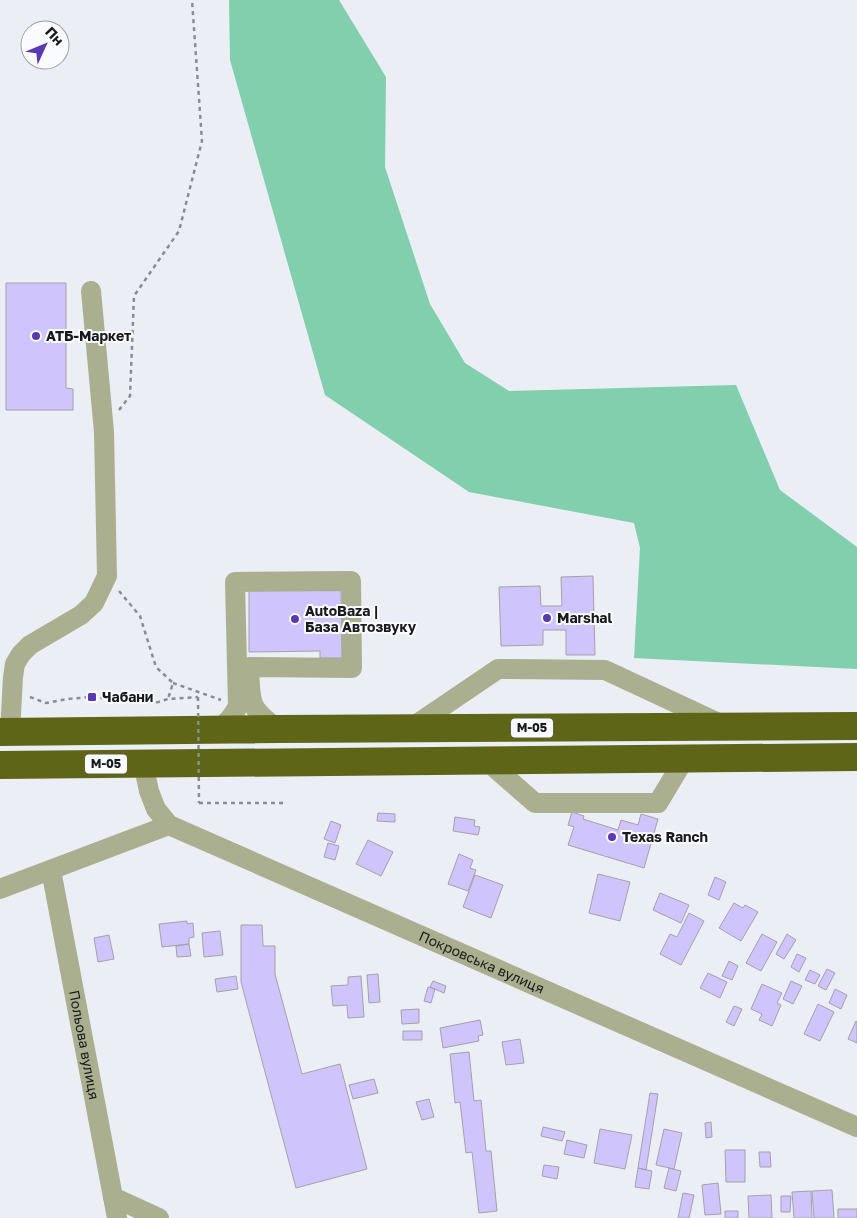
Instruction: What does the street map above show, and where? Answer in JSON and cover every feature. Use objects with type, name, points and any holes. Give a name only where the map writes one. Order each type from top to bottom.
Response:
[{"type":"highway","name":"М-05","points":[[5,732],[857,726]]},
{"type":"highway","name":"М-05","points":[[0,764],[857,757]]},
{"type":"street","points":[[5,732],[12,676],[15,664],[21,654],[30,645],[81,615],[94,603],[107,576],[104,432],[91,291]]},
{"type":"street","points":[[217,730],[228,722],[238,706],[235,582],[351,581],[352,668],[249,667],[251,702],[256,711],[278,729]]},
{"type":"street","points":[[410,728],[498,669],[605,670],[729,728]]},
{"type":"street","points":[[487,761],[534,803],[658,803],[686,758]]},
{"type":"street","points":[[0,889],[169,825],[156,809],[149,791],[143,763]]},
{"type":"street","name":"Покровська вулиця","points":[[169,825],[857,1127]]},
{"type":"street","name":"Польова вулиця","points":[[51,870],[117,1218]]},
{"type":"street","points":[[113,1198],[159,1218]]},
{"type":"path","points":[[104,432],[130,396],[134,296],[179,231],[202,141],[192,0]]},
{"type":"path","points":[[107,576],[140,616],[156,667],[173,683],[238,706]]},
{"type":"path","points":[[168,698],[173,683]]},
{"type":"path","points":[[26,695],[46,703],[92,697],[155,703],[168,698],[198,697],[199,803],[286,803]]},
{"type":"green space","points":[[229,0],[339,0],[386,77],[385,167],[430,304],[465,363],[509,391],[736,385],[780,490],[857,547],[857,669],[634,658],[640,548],[634,523],[469,492],[325,395],[230,60]]},
{"type":"building","name":"АТБ-Маркет","points":[[6,283],[66,283],[66,388],[73,389],[73,410],[6,410]]},
{"type":"building","name":"Marshal","points":[[593,576],[595,655],[566,655],[566,630],[543,630],[543,645],[501,646],[499,587],[540,586],[541,606],[562,606],[561,577]]},
{"type":"building","name":"AutoBaza | База Автозвуку","points":[[249,587],[341,587],[342,658],[320,658],[320,651],[249,652]]},
{"type":"building","name":"Texas Ranch","points":[[572,812],[584,816],[583,819],[618,830],[621,820],[638,825],[641,814],[658,819],[644,868],[568,845],[574,827],[568,825]]},
{"type":"building","points":[[378,813],[395,814],[395,822],[377,821]]},
{"type":"building","points":[[455,817],[475,820],[474,826],[480,827],[478,835],[453,831]]},
{"type":"building","points":[[331,821],[341,825],[335,843],[324,839]]},
{"type":"building","points":[[368,840],[393,852],[381,876],[356,864]]},
{"type":"building","points":[[328,843],[339,846],[335,860],[324,857]]},
{"type":"building","points":[[459,854],[473,860],[470,868],[476,870],[468,891],[448,884]]},
{"type":"building","points":[[598,874],[630,882],[620,921],[589,913]]},
{"type":"building","points":[[475,875],[503,885],[491,918],[463,907]]},
{"type":"building","points":[[715,877],[726,882],[719,900],[708,895]]},
{"type":"building","points":[[660,893],[689,905],[681,923],[653,910]]},
{"type":"building","points":[[734,903],[743,908],[745,905],[758,912],[741,941],[719,928]]},
{"type":"building","points":[[689,913],[704,921],[681,965],[660,954],[670,934],[677,937]]},
{"type":"building","points":[[187,921],[187,924],[193,923],[194,937],[189,938],[189,944],[162,947],[159,924]]},
{"type":"building","points":[[241,925],[262,925],[263,946],[275,946],[275,974],[302,1074],[340,1064],[367,1169],[296,1188],[241,982]]},
{"type":"building","points":[[220,931],[223,955],[204,957],[202,933]]},
{"type":"building","points":[[762,934],[777,942],[761,971],[746,963]]},
{"type":"building","points":[[787,934],[796,940],[784,959],[776,954]]},
{"type":"building","points":[[109,935],[114,959],[98,962],[94,938]]},
{"type":"building","points":[[189,944],[191,956],[177,957],[176,946]]},
{"type":"building","points":[[797,954],[806,958],[799,972],[791,967]]},
{"type":"building","points":[[729,961],[738,966],[732,980],[722,976]]},
{"type":"building","points":[[827,969],[835,973],[826,990],[818,986]]},
{"type":"building","points":[[810,970],[820,975],[815,984],[805,980]]},
{"type":"building","points":[[708,973],[727,982],[720,998],[700,988]]},
{"type":"building","points":[[378,974],[380,1002],[369,1003],[367,975]]},
{"type":"building","points":[[236,976],[238,989],[217,992],[215,979]]},
{"type":"building","points":[[361,976],[364,1017],[348,1018],[347,1005],[333,1006],[331,986],[348,985],[348,977]]},
{"type":"building","points":[[433,981],[446,986],[444,993],[430,987]]},
{"type":"building","points":[[791,981],[802,986],[793,1004],[783,999]]},
{"type":"building","points":[[762,984],[782,993],[777,1003],[781,1005],[772,1026],[759,1020],[762,1014],[751,1009]]},
{"type":"building","points":[[428,987],[435,989],[431,1003],[424,1001]]},
{"type":"building","points":[[835,989],[847,995],[841,1009],[829,1003]]},
{"type":"building","points":[[818,1004],[834,1012],[820,1041],[804,1034]]},
{"type":"building","points":[[734,1006],[742,1009],[734,1026],[726,1022]]},
{"type":"building","points":[[419,1009],[419,1023],[402,1024],[401,1010]]},
{"type":"building","points":[[480,1020],[483,1035],[478,1036],[479,1041],[443,1048],[440,1028]]},
{"type":"building","points":[[857,1022],[857,1043],[848,1039]]},
{"type":"building","points":[[403,1031],[422,1031],[422,1040],[403,1040]]},
{"type":"building","points":[[520,1039],[524,1063],[506,1065],[502,1042]]},
{"type":"building","points":[[469,1052],[474,1101],[481,1100],[486,1151],[491,1151],[497,1211],[479,1213],[472,1152],[466,1153],[460,1102],[455,1103],[450,1054]]},
{"type":"building","points":[[374,1079],[378,1093],[353,1099],[349,1085]]},
{"type":"building","points":[[650,1093],[658,1094],[646,1170],[638,1168]]},
{"type":"building","points":[[429,1099],[434,1117],[422,1120],[416,1102]]},
{"type":"building","points":[[711,1122],[712,1137],[706,1138],[705,1123]]},
{"type":"building","points":[[543,1127],[565,1132],[562,1141],[541,1136]]},
{"type":"building","points":[[600,1129],[632,1135],[625,1169],[594,1163]]},
{"type":"building","points":[[664,1129],[682,1133],[674,1169],[656,1165]]},
{"type":"building","points":[[567,1140],[587,1145],[584,1158],[564,1154]]},
{"type":"building","points":[[725,1150],[745,1150],[745,1182],[726,1182]]},
{"type":"building","points":[[759,1152],[770,1152],[771,1167],[760,1167]]},
{"type":"building","points":[[544,1165],[559,1167],[557,1179],[542,1176]]},
{"type":"building","points":[[638,1168],[652,1171],[649,1189],[635,1187]]},
{"type":"building","points":[[669,1168],[681,1171],[676,1191],[664,1188]]},
{"type":"building","points":[[718,1183],[721,1214],[705,1215],[702,1185]]},
{"type":"building","points":[[832,1190],[834,1218],[814,1218],[812,1191]]},
{"type":"building","points":[[811,1191],[812,1218],[794,1218],[792,1192]]},
{"type":"building","points":[[683,1193],[694,1195],[689,1218],[678,1218]]},
{"type":"building","points":[[771,1195],[772,1218],[749,1218],[748,1196]]},
{"type":"building","points":[[781,1196],[791,1196],[790,1212],[781,1212]]},
{"type":"building","points":[[838,1209],[857,1209],[857,1218],[838,1218]]},
{"type":"building","points":[[725,1211],[738,1211],[738,1218],[725,1218]]},
{"type":"place","name":"АТБ-Маркет","points":[[36,336]]},
{"type":"place","name":"Marshal","points":[[547,618]]},
{"type":"place","name":"AutoBaza | База Автозвуку","points":[[295,619]]},
{"type":"place","name":"Чабани","points":[[92,697]]},
{"type":"place","name":"Texas Ranch","points":[[612,837]]}]
